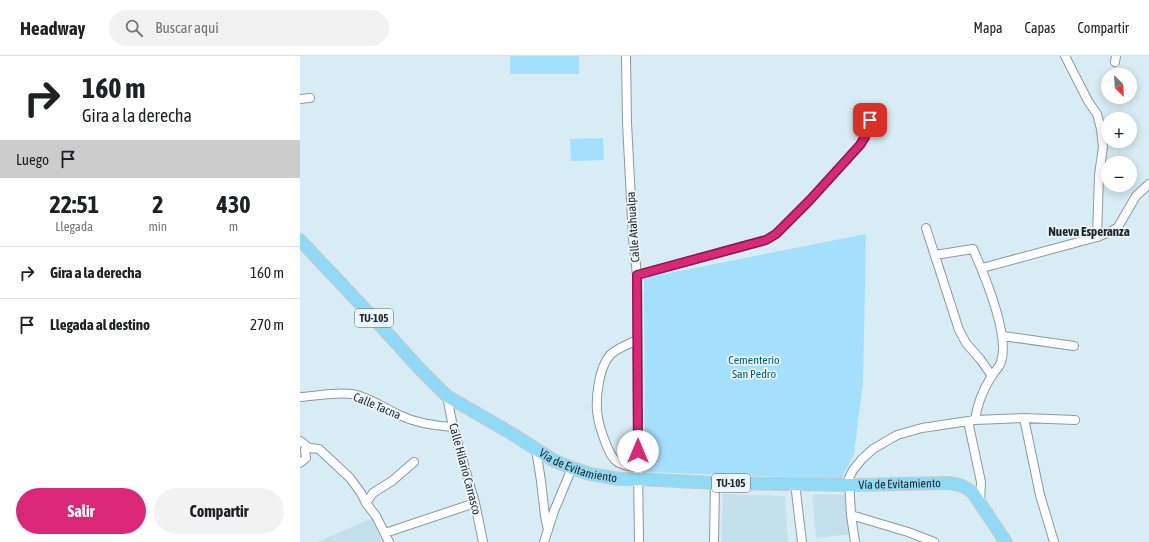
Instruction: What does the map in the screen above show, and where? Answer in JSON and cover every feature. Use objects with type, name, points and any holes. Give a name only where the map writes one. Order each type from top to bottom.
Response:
[{"type":"main road","name":"Vía de Evitamiento","points":[[300,240],[418,368],[447,396],[514,435],[553,460],[590,474],[620,479],[638,473],[715,483],[849,485],[959,484],[973,493],[1006,542]]},
{"type":"street","name":"Calle Atahualpa","points":[[626,56],[628,146],[633,238],[637,275],[639,542]]},
{"type":"street","points":[[1065,56],[1088,101],[1097,114],[1101,129],[1103,147],[1099,175],[1096,237]]},
{"type":"street","points":[[300,99],[310,98]]},
{"type":"street","points":[[637,275],[766,240],[776,234],[810,200],[860,145],[865,137],[870,120]]},
{"type":"street","points":[[982,268],[1096,237],[1118,228],[1136,196],[1149,184]]},
{"type":"street","points":[[926,228],[959,330],[966,343],[992,376]]},
{"type":"street","points":[[934,255],[973,249],[982,268],[1003,336],[1004,352],[1001,362],[992,376],[972,420],[982,482],[980,504]]},
{"type":"street","points":[[1003,336],[1074,346]]},
{"type":"street","points":[[637,340],[623,346],[610,355],[602,369],[598,393],[597,412],[602,434],[614,460],[638,473]]},
{"type":"street","name":"Calle Tacna","points":[[300,397],[353,394],[367,399],[401,416],[430,426],[453,426]]},
{"type":"street","name":"Calle Hilario Carrasco","points":[[447,396],[453,426],[475,503],[483,542]]},
{"type":"street","points":[[1024,418],[1040,495],[1054,542]]},
{"type":"street","points":[[855,542],[851,515],[849,478],[853,470],[873,449],[885,442],[897,436],[922,428],[972,420],[1024,418],[1075,420]]},
{"type":"street","points":[[300,441],[309,448],[319,449],[350,478],[376,516],[389,542]]},
{"type":"street","points":[[300,463],[306,458],[305,450],[309,448]]},
{"type":"street","points":[[536,449],[548,530]]},
{"type":"street","points":[[366,503],[374,493],[392,482],[414,462]]},
{"type":"street","points":[[544,542],[554,511],[572,468]]},
{"type":"street","points":[[714,542],[715,483]]},
{"type":"street","points":[[795,483],[802,542]]},
{"type":"street","points":[[385,533],[475,503]]},
{"type":"street","points":[[851,515],[908,532],[934,542]]},
{"type":"shaded area","points":[[723,494],[785,496],[788,542],[721,542]]},
{"type":"shaded area","points":[[815,494],[851,495],[855,534],[816,538],[812,496]]},
{"type":"shaded area","points":[[372,518],[382,542],[318,542]]},
{"type":"green space","points":[[510,56],[579,56],[579,74],[510,74]]},
{"type":"green space","points":[[603,138],[604,160],[571,161],[570,139]]},
{"type":"green space","name":"Cementerio San Pedro","points":[[866,234],[863,382],[854,455],[841,479],[645,472],[644,278]]},
{"type":"district","name":"Nueva Esperanza","points":[[1089,231]]},
{"type":"route","points":[[638,451],[637,275],[766,240],[776,234],[810,200],[860,145],[865,137],[870,120]]}]
